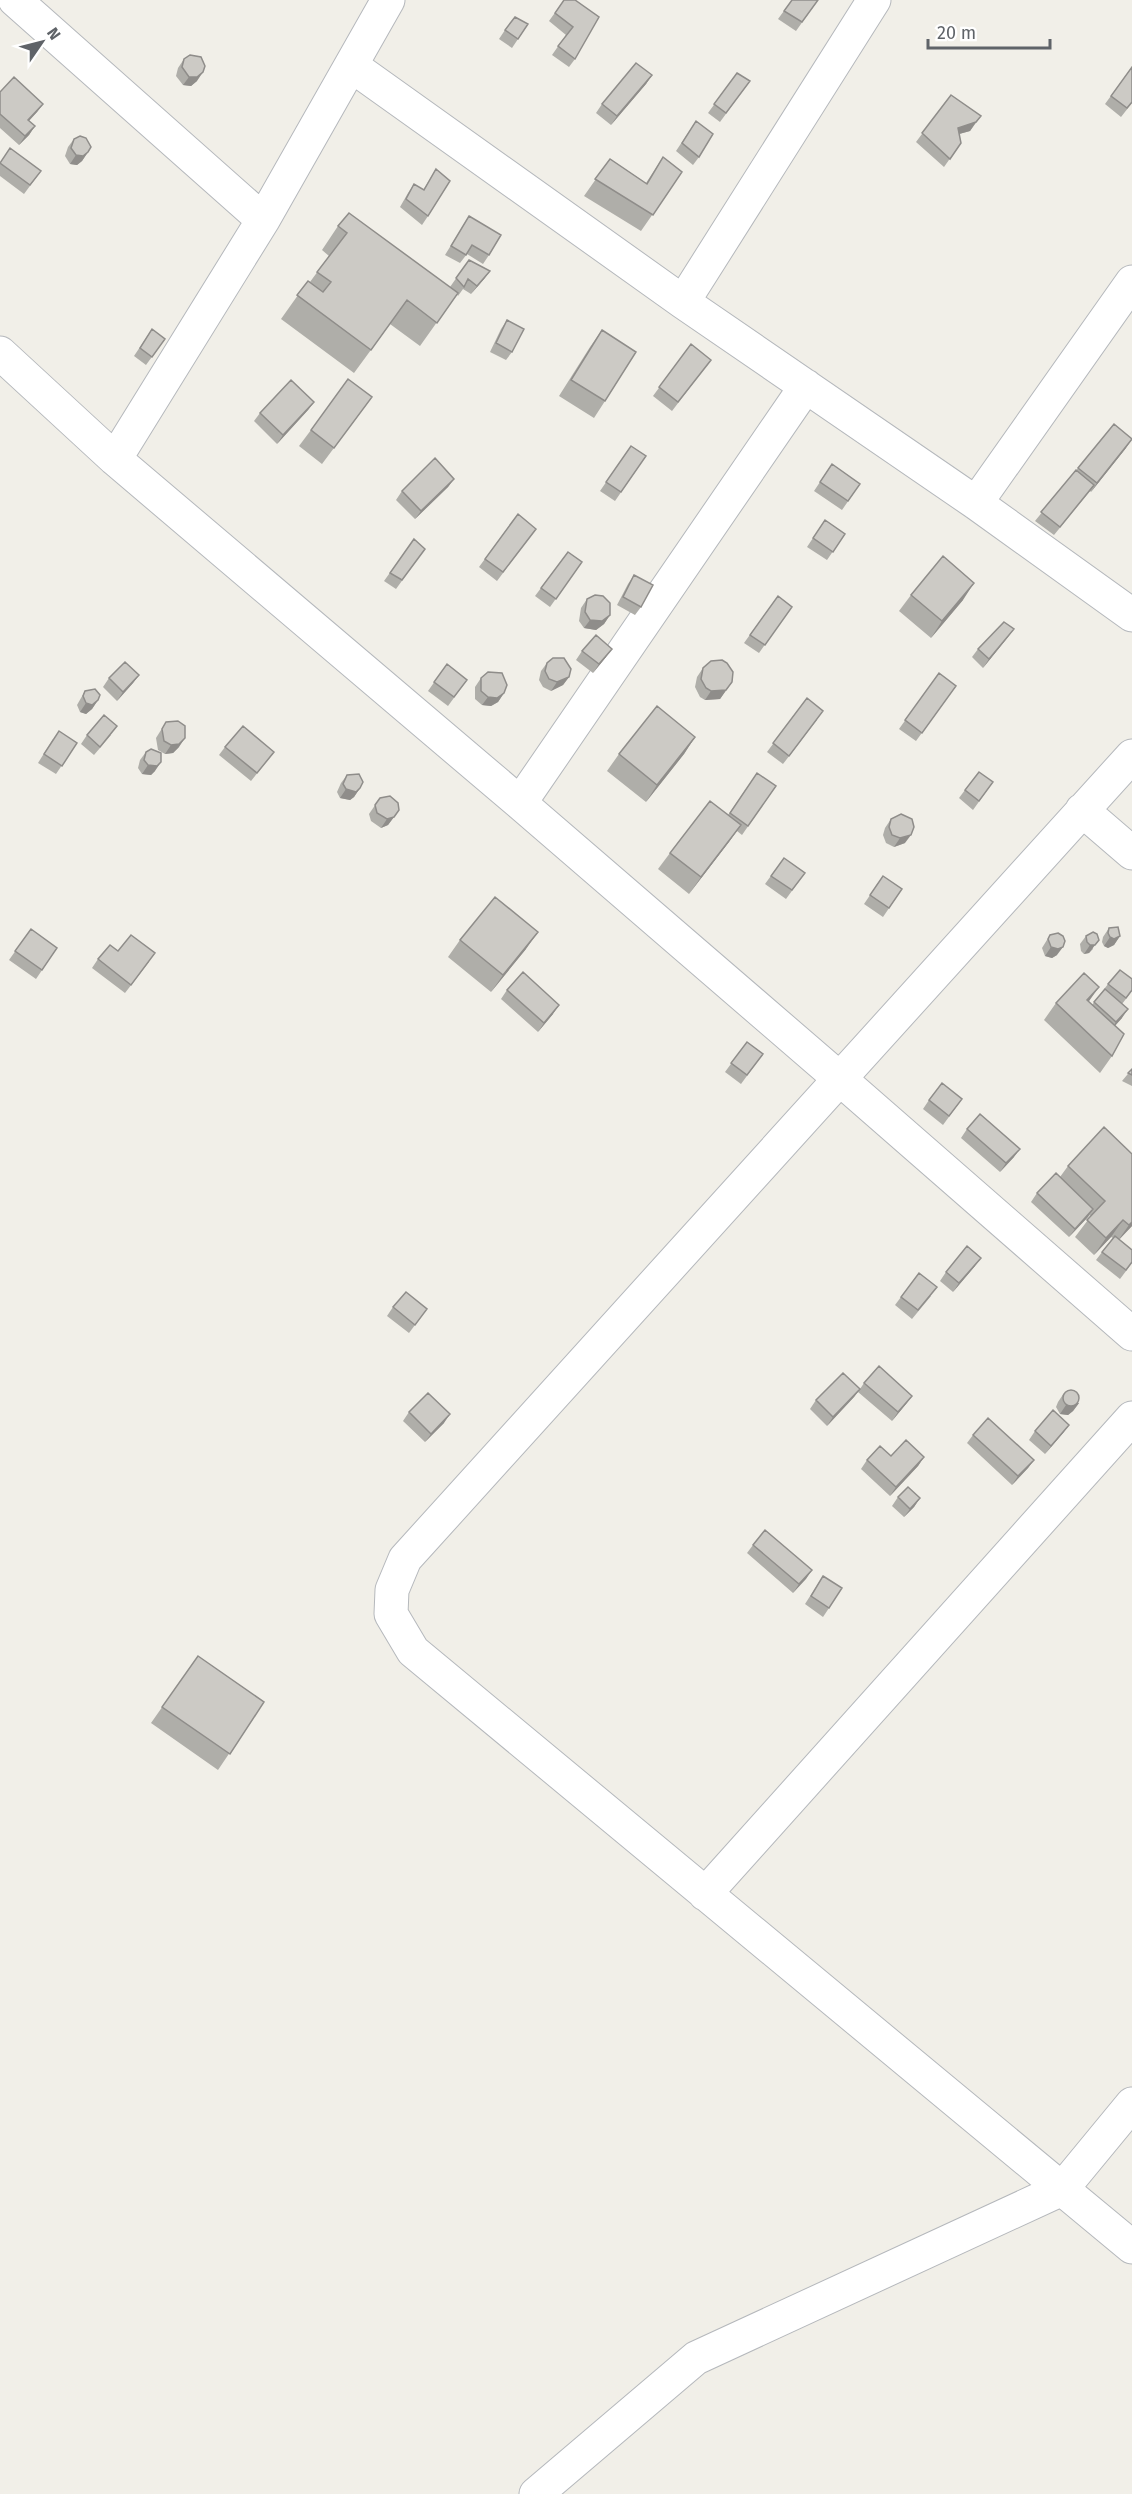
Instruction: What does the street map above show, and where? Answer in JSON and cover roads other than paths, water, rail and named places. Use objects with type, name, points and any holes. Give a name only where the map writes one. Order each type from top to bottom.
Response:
[{"type":"street","points":[[15,0],[263,220]]},
{"type":"street","points":[[115,459],[263,220],[388,0]]},
{"type":"street","points":[[683,302],[874,0]]},
{"type":"street","points":[[352,66],[683,302],[976,503],[1132,615]]},
{"type":"street","points":[[976,503],[1132,282]]},
{"type":"street","points":[[0,353],[115,459],[520,803],[1132,1334]]},
{"type":"street","points":[[520,803],[806,386]]},
{"type":"street","points":[[1132,756],[405,1559],[392,1590],[391,1614],[413,1651],[1132,2247]]},
{"type":"street","points":[[1082,810],[1132,853]]},
{"type":"street","points":[[705,1894],[1132,1418]]},
{"type":"street","points":[[536,2494],[696,2358],[1062,2189],[1132,2104]]}]
